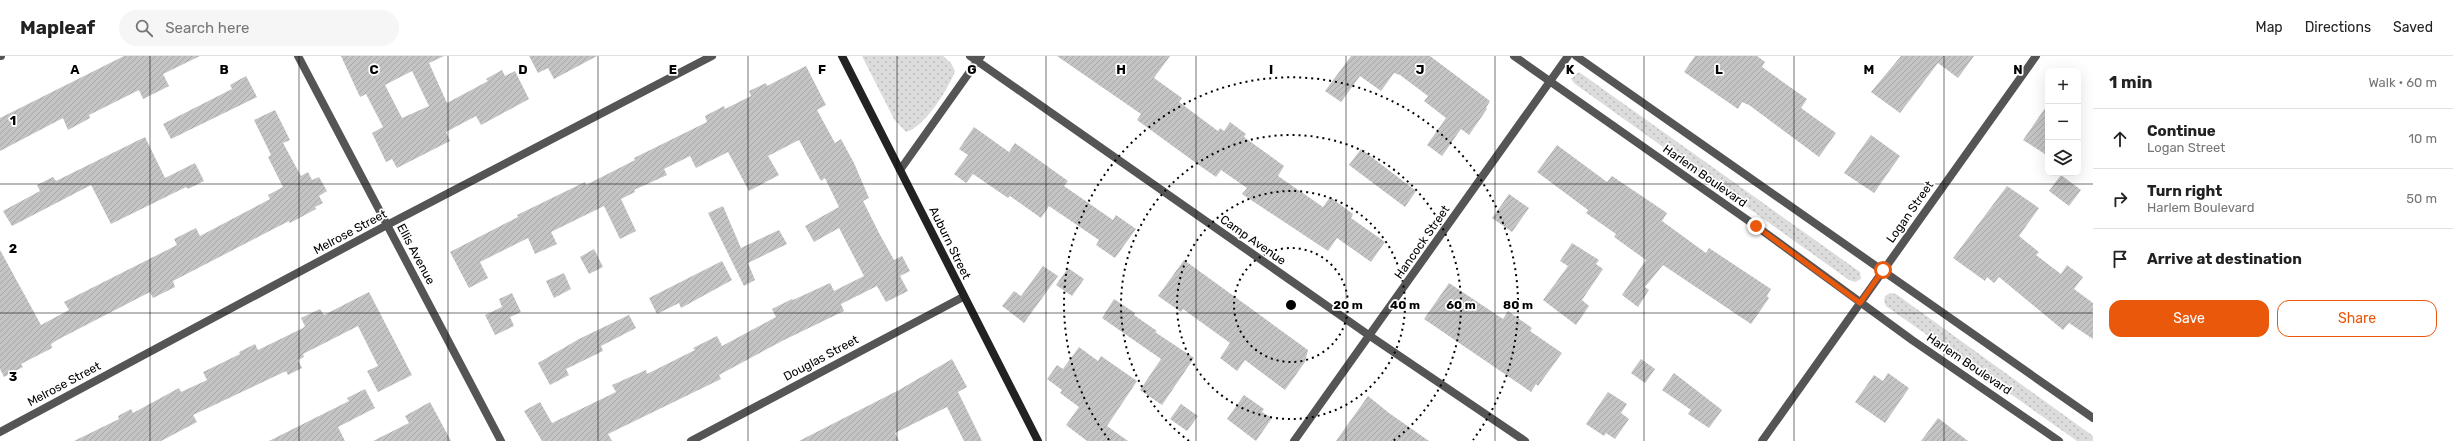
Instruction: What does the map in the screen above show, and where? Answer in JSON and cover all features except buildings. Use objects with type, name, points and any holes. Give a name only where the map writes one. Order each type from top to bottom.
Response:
[{"type":"main road","name":"Auburn Street","points":[[842,56],[963,297],[1038,441]]},
{"type":"street","name":"Ellis Avenue","points":[[298,56],[501,441]]},
{"type":"street","name":"Melrose Street","points":[[0,432],[387,225],[712,56]]},
{"type":"street","name":"Harlem Boulevard","points":[[1514,56],[1756,226],[1860,303],[2059,441]]},
{"type":"street","name":"Hancock Street","points":[[1294,441],[1568,56]]},
{"type":"street","name":"Harlem Boulevard","points":[[1576,56],[2093,418]]},
{"type":"street","name":"Logan Street","points":[[1762,441],[2036,56]]},
{"type":"street","points":[[900,170],[976,58]]},
{"type":"street","name":"Camp Avenue","points":[[976,58],[1370,336],[1525,441]]},
{"type":"street","name":"Douglas Street","points":[[691,441],[963,297]]},
{"type":"shaded area","points":[[862,56],[943,56],[951,63],[955,71],[942,97],[928,115],[913,129],[906,132],[894,119]]},
{"type":"shaded area","points":[[1579,72],[1860,272],[1861,279],[1855,282],[1849,280],[1575,84],[1571,79]]},
{"type":"shaded area","points":[[1890,293],[1896,294],[2093,436],[2093,441],[2077,441],[1886,306],[1884,301],[1885,296]]},
{"type":"route","points":[[1756,226],[1860,303],[1883,270]]}]
